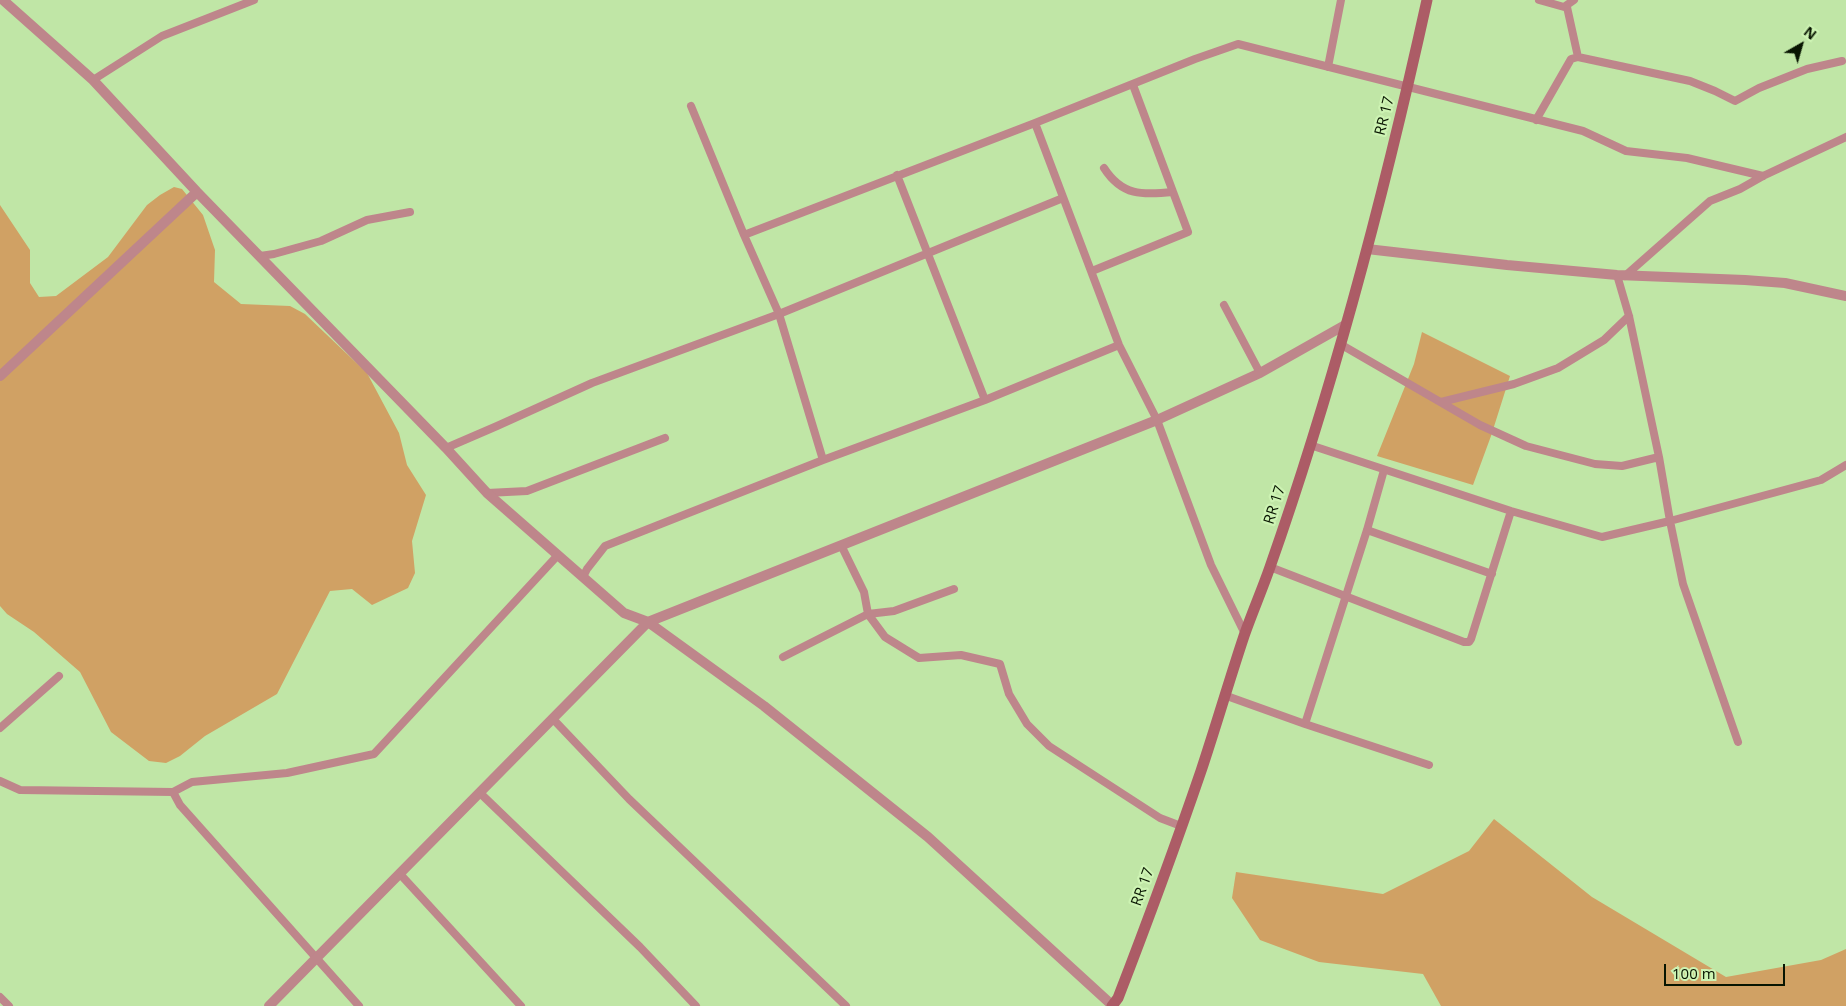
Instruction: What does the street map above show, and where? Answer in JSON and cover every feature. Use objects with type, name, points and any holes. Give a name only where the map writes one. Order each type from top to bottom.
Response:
[{"type":"main road","name":"RR 17","points":[[1112,1006],[1118,998],[1125,980],[1181,826],[1310,445],[1367,249],[1408,88],[1427,0]]},
{"type":"street","points":[[3,0],[93,80],[197,192],[446,448],[487,493],[624,613],[648,622],[764,706],[928,836],[1112,1006]]},
{"type":"street","points":[[93,80],[162,36],[254,0]]},
{"type":"street","points":[[1328,67],[1341,0]]},
{"type":"street","points":[[1539,0],[1567,6]]},
{"type":"street","points":[[1567,6],[1574,0]]},
{"type":"street","points":[[1567,6],[1578,57]]},
{"type":"street","points":[[744,234],[1133,85],[1202,56],[1238,44],[1583,131],[1622,150],[1687,158],[1763,176]]},
{"type":"street","points":[[1536,120],[1571,59],[1578,57],[1690,81],[1735,101],[1759,88],[1808,69],[1842,61]]},
{"type":"street","points":[[1092,272],[1188,232],[1133,85]]},
{"type":"street","points":[[691,106],[779,314],[824,460]]},
{"type":"street","points":[[1035,123],[1119,345],[1156,420],[1211,565],[1245,634]]},
{"type":"street","points":[[1621,275],[1715,198],[1740,189],[1763,176],[1846,137]]},
{"type":"street","points":[[1104,168],[1114,182],[1132,192],[1146,194],[1173,192]]},
{"type":"street","points":[[897,174],[985,400]]},
{"type":"street","points":[[0,376],[197,192]]},
{"type":"street","points":[[446,448],[592,382],[779,314],[1064,198]]},
{"type":"street","points":[[260,256],[321,241],[367,220],[410,212]]},
{"type":"street","points":[[1367,249],[1507,265],[1621,275],[1745,280],[1784,284],[1846,296]]},
{"type":"street","points":[[1621,275],[1628,316],[1660,457],[1683,584],[1738,742]]},
{"type":"street","points":[[1224,305],[1260,373]]},
{"type":"street","points":[[1441,402],[1514,384],[1558,368],[1604,340],[1628,316]]},
{"type":"street","points":[[269,1006],[648,622],[1156,420],[1260,373],[1345,325]]},
{"type":"street","points":[[1340,344],[1480,425],[1526,446],[1595,464],[1629,465],[1660,457]]},
{"type":"street","points":[[583,577],[605,546],[824,460],[985,400],[1119,345]]},
{"type":"street","points":[[487,493],[528,491],[665,438]]},
{"type":"street","points":[[1310,445],[1511,511],[1602,537],[1821,480],[1846,465]]},
{"type":"street","points":[[1305,724],[1347,595],[1384,470]]},
{"type":"street","points":[[1270,567],[1347,595],[1464,642],[1469,642],[1472,639],[1511,511]]},
{"type":"street","points":[[1367,530],[1492,574]]},
{"type":"street","points":[[841,545],[864,592],[868,614],[885,636],[919,658],[961,655],[1000,664],[1009,694],[1027,724],[1049,746],[1160,818],[1181,826]]},
{"type":"street","points":[[0,781],[20,790],[173,792],[192,782],[287,773],[374,754],[558,555]]},
{"type":"street","points":[[783,657],[868,614],[894,611],[954,589]]},
{"type":"street","points":[[0,728],[59,676]]},
{"type":"street","points":[[1224,695],[1429,765]]},
{"type":"street","points":[[553,719],[629,799],[846,1006]]},
{"type":"street","points":[[173,792],[180,805],[359,1006]]},
{"type":"street","points":[[480,793],[640,947],[696,1006]]},
{"type":"street","points":[[400,874],[521,1006]]},
{"type":"street","points":[[0,997],[9,1006]]},
{"type":"shaded area","points":[[174,187],[182,189],[203,215],[215,250],[214,282],[241,304],[290,306],[305,314],[367,373],[399,433],[407,465],[426,495],[412,541],[415,573],[408,588],[372,605],[352,589],[330,591],[277,694],[205,736],[180,756],[166,763],[149,761],[111,732],[80,672],[34,632],[7,614],[0,606],[0,205],[30,250],[30,283],[39,297],[56,296],[108,257],[147,205]]},
{"type":"shaded area","points":[[1422,332],[1510,376],[1473,485],[1377,456],[1414,364]]},
{"type":"shaded area","points":[[1494,819],[1592,897],[1726,977],[1821,960],[1846,949],[1846,1006],[1441,1006],[1423,974],[1319,962],[1260,940],[1232,898],[1236,872],[1383,894],[1469,851]]}]
